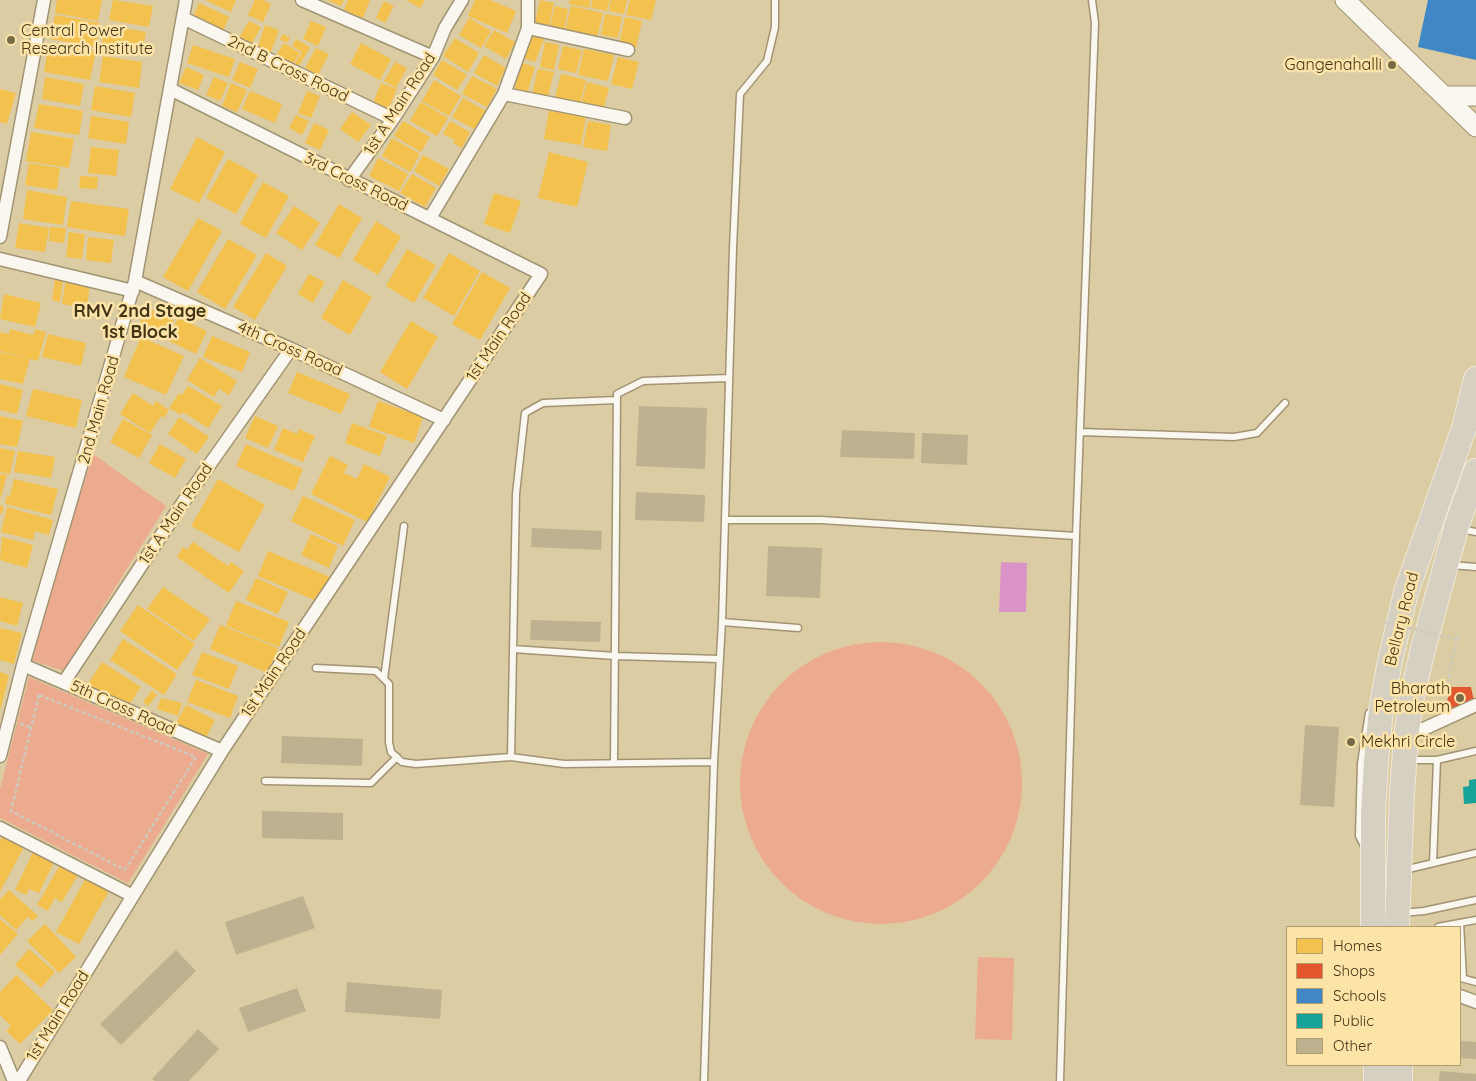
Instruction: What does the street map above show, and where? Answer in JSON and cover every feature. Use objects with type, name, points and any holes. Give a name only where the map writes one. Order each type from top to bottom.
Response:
[{"type":"highway","name":"Bellary Road","points":[[1373,926],[1376,760],[1381,687],[1406,592],[1464,428],[1476,379]]},
{"type":"highway","name":"Bellary Road","points":[[1397,920],[1405,749],[1423,649],[1446,565],[1466,530],[1476,471]]},
{"type":"highway","points":[[1376,1066],[1376,1081]]},
{"type":"highway","points":[[1400,1066],[1400,1081]]},
{"type":"street","points":[[0,237],[44,0]]},
{"type":"street","name":"2nd Main Road","points":[[0,756],[24,665],[134,286],[186,0]]},
{"type":"street","points":[[302,0],[433,57]]},
{"type":"street","name":"1st A Main Road","points":[[349,180],[394,119],[433,57],[445,28],[462,0]]},
{"type":"street","points":[[1345,0],[1476,127]]},
{"type":"street","points":[[430,218],[504,94],[528,28],[523,2]]},
{"type":"street","name":"2nd B Cross Road","points":[[183,18],[394,119]]},
{"type":"street","points":[[528,28],[628,50]]},
{"type":"street","name":"3rd Cross Road","points":[[170,89],[349,180],[542,274]]},
{"type":"street","points":[[504,94],[625,118]]},
{"type":"street","points":[[1445,96],[1476,96]]},
{"type":"street","name":"4th Cross Road","points":[[0,259],[134,286],[291,349],[444,420]]},
{"type":"street","name":"1st Main Road","points":[[19,1081],[222,751],[542,274]]},
{"type":"street","name":"1st A Main Road","points":[[64,682],[184,502],[291,349]]},
{"type":"street","name":"5th Cross Road","points":[[24,665],[222,751]]},
{"type":"street","points":[[1405,749],[1476,705]]},
{"type":"street","points":[[0,828],[132,896]]},
{"type":"street","points":[[1461,996],[1476,1002]]},
{"type":"street","points":[[0,1047],[14,1081]]},
{"type":"lane","points":[[704,1081],[714,762],[722,622],[740,94],[767,61],[774,27],[775,0]]},
{"type":"lane","points":[[1060,1081],[1076,536],[1094,32],[1092,0]]},
{"type":"lane","points":[[614,762],[617,394],[643,380],[729,378]]},
{"type":"lane","points":[[511,757],[516,494],[525,413],[543,402],[617,400]]},
{"type":"lane","points":[[1080,432],[1234,437],[1257,432],[1285,403]]},
{"type":"lane","points":[[725,520],[821,520],[1076,536]]},
{"type":"lane","points":[[384,679],[404,526]]},
{"type":"lane","points":[[1446,565],[1476,567]]},
{"type":"lane","points":[[722,622],[798,628]]},
{"type":"lane","points":[[513,649],[615,656],[720,659]]},
{"type":"lane","points":[[316,668],[376,671],[389,684],[389,742],[391,752],[402,762],[416,764],[511,757],[564,764],[714,762]]},
{"type":"lane","points":[[1370,706],[1361,762],[1359,836],[1373,865]]},
{"type":"lane","points":[[1405,749],[1437,760],[1476,751]]},
{"type":"lane","points":[[264,781],[371,783],[397,757]]},
{"type":"lane","points":[[1432,863],[1437,760]]},
{"type":"lane","points":[[1398,871],[1476,853]]},
{"type":"lane","points":[[1397,920],[1424,911],[1476,900]]},
{"type":"lane","points":[[1445,926],[1476,920]]},
{"type":"lane","points":[[1461,978],[1476,982]]},
{"type":"path","points":[[1383,622],[1457,639]]},
{"type":"path","points":[[1448,684],[1458,634]]},
{"type":"path","points":[[39,695],[196,757],[125,870],[11,811],[39,695]]},
{"type":"shaded area","points":[[93,454],[166,506],[63,671],[29,659]]},
{"type":"shaded area","points":[[1001,562],[1027,563],[1026,612],[999,612]]},
{"type":"shaded area","points":[[881,642],[908,645],[935,653],[970,674],[990,694],[1005,717],[1016,742],[1022,783],[1019,810],[1011,837],[990,872],[970,892],[947,907],[922,918],[881,924],[854,921],[827,913],[792,892],[772,872],[757,849],[746,824],[740,783],[743,756],[751,729],[772,694],[792,674],[815,659],[840,648]]},
{"type":"shaded area","points":[[29,677],[208,754],[128,883],[0,818],[0,789]]},
{"type":"shaded area","points":[[978,957],[1014,958],[1012,1040],[975,1039]]},
{"type":"building: Homes","points":[[57,0],[102,0],[98,21],[55,13]]},
{"type":"building: Homes","points":[[113,0],[153,6],[149,27],[109,20]]},
{"type":"building: Homes","points":[[205,0],[236,0],[231,12]]},
{"type":"building: Homes","points":[[255,0],[263,0],[271,4],[263,22],[248,15]]},
{"type":"building: Homes","points":[[327,0],[344,0],[341,6]]},
{"type":"building: Homes","points":[[348,0],[370,0],[363,18],[344,10]]},
{"type":"building: Homes","points":[[406,0],[425,0],[420,8]]},
{"type":"building: Homes","points":[[475,0],[490,0],[516,11],[507,33],[468,16]]},
{"type":"building: Homes","points":[[540,0],[554,3],[549,26],[535,23]]},
{"type":"building: Homes","points":[[570,0],[590,0],[589,8],[569,4]]},
{"type":"building: Homes","points":[[592,0],[610,0],[607,11],[591,8]]},
{"type":"building: Homes","points":[[611,0],[627,0],[624,14],[609,11]]},
{"type":"building: Homes","points":[[630,0],[656,0],[651,20],[626,15]]},
{"type":"building: Homes","points":[[384,1],[394,6],[385,23],[376,18]]},
{"type":"building: Homes","points":[[199,3],[229,17],[222,33],[192,19]]},
{"type":"building: Homes","points":[[555,6],[568,9],[564,30],[550,26]]},
{"type":"building: Homes","points":[[571,6],[603,13],[597,38],[565,31]]},
{"type":"building: Homes","points":[[605,14],[622,17],[618,38],[601,35]]},
{"type":"building: Homes","points":[[55,15],[100,23],[96,47],[50,39]]},
{"type":"building: Homes","points":[[625,17],[642,21],[636,48],[619,44]]},
{"type":"building: Homes","points":[[469,18],[491,31],[481,48],[459,35]]},
{"type":"building: Homes","points":[[249,21],[261,27],[250,47],[238,40]]},
{"type":"building: Homes","points":[[311,21],[326,27],[318,46],[303,39]]},
{"type":"building: Homes","points":[[105,25],[146,32],[142,55],[101,48]]},
{"type":"building: Homes","points":[[265,25],[279,30],[271,52],[258,47]]},
{"type":"building: Homes","points":[[494,30],[515,42],[506,59],[484,46]]},
{"type":"building: Homes","points":[[283,34],[290,38],[287,43],[280,39]]},
{"type":"building: Homes","points":[[529,34],[544,39],[535,62],[521,57]]},
{"type":"building: Homes","points":[[455,38],[479,53],[468,72],[443,56]]},
{"type":"building: Homes","points":[[296,39],[310,47],[299,66],[295,63],[302,52],[292,46]]},
{"type":"building: Homes","points":[[545,42],[559,45],[554,70],[540,67]]},
{"type":"building: Homes","points":[[49,43],[96,51],[90,80],[44,72]]},
{"type":"building: Homes","points":[[284,43],[300,53],[293,64],[277,54]]},
{"type":"building: Homes","points":[[361,43],[391,59],[380,80],[350,64]]},
{"type":"building: Homes","points":[[193,45],[235,59],[229,77],[187,63]]},
{"type":"building: Homes","points":[[563,46],[582,50],[576,73],[558,69]]},
{"type":"building: Homes","points":[[316,48],[329,54],[318,75],[305,68]]},
{"type":"building: Homes","points":[[584,49],[614,55],[608,81],[578,75]]},
{"type":"building: Homes","points":[[484,55],[506,68],[497,86],[474,73]]},
{"type":"building: Homes","points":[[103,56],[142,62],[139,88],[99,82]]},
{"type":"building: Homes","points":[[618,57],[639,62],[632,89],[611,84]]},
{"type":"building: Homes","points":[[442,60],[467,75],[457,90],[433,75]]},
{"type":"building: Homes","points":[[240,62],[258,69],[250,88],[232,80]]},
{"type":"building: Homes","points":[[395,62],[407,68],[396,88],[384,81]]},
{"type":"building: Homes","points":[[522,63],[535,67],[527,94],[514,91]]},
{"type":"building: Homes","points":[[186,67],[204,75],[198,90],[179,83]]},
{"type":"building: Homes","points":[[538,69],[554,72],[548,97],[532,94]]},
{"type":"building: Homes","points":[[561,74],[586,80],[580,104],[555,98]]},
{"type":"building: Homes","points":[[472,76],[497,89],[487,107],[462,94]]},
{"type":"building: Homes","points":[[45,77],[84,84],[80,106],[42,99]]},
{"type":"building: Homes","points":[[214,77],[228,83],[220,101],[206,95]]},
{"type":"building: Homes","points":[[434,80],[461,96],[449,116],[422,101]]},
{"type":"building: Homes","points":[[587,82],[609,88],[603,111],[581,105]]},
{"type":"building: Homes","points":[[231,83],[247,90],[237,112],[222,106]]},
{"type":"building: Homes","points":[[381,83],[397,89],[388,110],[373,104]]},
{"type":"building: Homes","points":[[95,86],[135,93],[131,117],[91,110]]},
{"type":"building: Homes","points":[[0,89],[16,93],[7,124],[0,122]]},
{"type":"building: Homes","points":[[250,91],[282,104],[275,123],[242,109]]},
{"type":"building: Homes","points":[[307,91],[320,96],[311,118],[298,113]]},
{"type":"building: Homes","points":[[463,98],[488,112],[478,131],[452,117]]},
{"type":"building: Homes","points":[[421,102],[448,118],[437,136],[410,121]]},
{"type":"building: Homes","points":[[39,104],[83,111],[79,135],[34,128]]},
{"type":"building: Homes","points":[[549,111],[586,117],[581,145],[544,139]]},
{"type":"building: Homes","points":[[352,112],[371,125],[358,142],[340,129]]},
{"type":"building: Homes","points":[[296,115],[309,121],[302,135],[289,128]]},
{"type":"building: Homes","points":[[91,116],[129,122],[126,144],[88,138]]},
{"type":"building: Homes","points":[[403,121],[430,137],[421,152],[394,136]]},
{"type":"building: Homes","points":[[450,121],[470,132],[462,148],[453,143],[455,140],[443,134]]},
{"type":"building: Homes","points":[[588,121],[611,125],[607,151],[583,147]]},
{"type":"building: Homes","points":[[314,123],[329,130],[320,150],[305,143]]},
{"type":"building: Homes","points":[[31,132],[74,139],[69,168],[26,161]]},
{"type":"building: Homes","points":[[197,137],[225,152],[199,203],[170,189]]},
{"type":"building: Homes","points":[[392,138],[420,154],[410,172],[382,156]]},
{"type":"building: Homes","points":[[91,147],[119,150],[116,176],[88,173]]},
{"type":"building: Homes","points":[[549,152],[588,162],[577,207],[538,198]]},
{"type":"building: Homes","points":[[423,155],[449,169],[439,186],[414,171]]},
{"type":"building: Homes","points":[[378,158],[408,174],[399,191],[369,176]]},
{"type":"building: Homes","points":[[228,159],[258,175],[236,214],[206,198]]},
{"type":"building: Homes","points":[[29,163],[60,168],[57,190],[25,185]]},
{"type":"building: Homes","points":[[412,174],[436,188],[425,207],[400,193]]},
{"type":"building: Homes","points":[[80,176],[98,177],[97,189],[79,188]]},
{"type":"building: Homes","points":[[263,182],[289,196],[266,238],[240,224]]},
{"type":"building: Homes","points":[[27,190],[67,197],[63,225],[23,219]]},
{"type":"building: Homes","points":[[494,193],[521,201],[510,233],[484,224]]},
{"type":"building: Homes","points":[[71,201],[129,209],[125,236],[67,227]]},
{"type":"building: Homes","points":[[339,204],[362,218],[339,258],[315,245]]},
{"type":"building: Homes","points":[[294,206],[320,223],[302,250],[276,233]]},
{"type":"building: Homes","points":[[198,218],[222,231],[188,291],[163,277]]},
{"type":"building: Homes","points":[[376,221],[401,237],[378,275],[353,260]]},
{"type":"building: Homes","points":[[19,223],[49,228],[45,252],[15,248]]},
{"type":"building: Homes","points":[[50,227],[66,228],[64,243],[49,241]]},
{"type":"building: Homes","points":[[69,232],[85,234],[82,259],[66,257]]},
{"type":"building: Homes","points":[[88,237],[114,240],[111,263],[86,260]]},
{"type":"building: Homes","points":[[228,239],[257,255],[225,309],[197,292]]},
{"type":"building: Homes","points":[[407,249],[436,265],[414,303],[386,286]]},
{"type":"building: Homes","points":[[266,253],[287,266],[255,320],[233,307]]},
{"type":"building: Homes","points":[[449,253],[480,271],[454,316],[423,298]]},
{"type":"building: Homes","points":[[482,272],[510,288],[480,340],[452,324]]},
{"type":"building: Homes","points":[[309,274],[325,282],[313,303],[298,294]]},
{"type":"building: Homes","points":[[55,279],[63,280],[60,302],[52,300]]},
{"type":"building: Homes","points":[[66,279],[90,282],[87,308],[62,304]]},
{"type":"building: Homes","points":[[343,280],[372,297],[350,335],[321,318]]},
{"type":"building: Homes","points":[[4,294],[41,303],[35,327],[0,319]]},
{"type":"building: Homes","points":[[147,308],[174,320],[167,336],[139,325]]},
{"type":"building: Homes","points":[[178,318],[207,331],[196,354],[167,340]]},
{"type":"building: Homes","points":[[411,321],[438,337],[407,389],[380,372]]},
{"type":"building: Homes","points":[[10,329],[33,335],[35,329],[46,332],[38,361],[0,351],[0,332],[9,334]]},
{"type":"building: Homes","points":[[48,334],[86,343],[81,366],[42,357]]},
{"type":"building: Homes","points":[[212,336],[250,352],[242,372],[203,357]]},
{"type":"building: Homes","points":[[141,337],[184,356],[166,395],[124,377]]},
{"type":"building: Homes","points":[[0,352],[30,359],[23,384],[0,379]]},
{"type":"building: Homes","points":[[200,358],[237,381],[229,395],[219,389],[214,397],[187,380]]},
{"type":"building: Homes","points":[[297,372],[350,394],[341,414],[288,393]]},
{"type":"building: Homes","points":[[0,384],[23,390],[17,414],[0,410]]},
{"type":"building: Homes","points":[[188,386],[222,406],[208,428],[183,412],[181,415],[169,408],[179,393],[182,395]]},
{"type":"building: Homes","points":[[33,389],[82,400],[76,428],[26,416]]},
{"type":"building: Homes","points":[[133,393],[153,406],[156,401],[169,410],[164,418],[161,416],[150,433],[120,414]]},
{"type":"building: Homes","points":[[378,401],[423,417],[414,443],[369,427]]},
{"type":"building: Homes","points":[[0,416],[23,421],[17,447],[0,444]]},
{"type":"building: Homes","points":[[255,416],[278,426],[268,448],[245,438]]},
{"type":"building: Homes","points":[[179,417],[209,437],[197,454],[168,434]]},
{"type":"building: Homes","points":[[123,419],[152,435],[139,458],[110,442]]},
{"type":"building: Homes","points":[[352,423],[387,436],[380,456],[345,443]]},
{"type":"building: Homes","points":[[283,428],[297,434],[299,429],[315,436],[303,462],[274,450]]},
{"type":"building: Homes","points":[[160,444],[186,459],[175,478],[149,463]]},
{"type":"building: Homes","points":[[246,444],[303,469],[294,491],[236,466]]},
{"type":"building: Homes","points":[[0,448],[15,451],[10,474],[0,472]]},
{"type":"building: Homes","points":[[18,451],[55,457],[51,478],[14,472]]},
{"type":"building: Homes","points":[[330,456],[348,465],[344,473],[357,479],[364,464],[390,477],[367,522],[311,494]]},
{"type":"building: Homes","points":[[0,474],[7,475],[1,497],[0,497]]},
{"type":"building: Homes","points":[[14,479],[58,489],[51,515],[5,504],[7,495],[10,496]]},
{"type":"building: Homes","points":[[218,479],[265,505],[239,552],[191,526]]},
{"type":"building: Homes","points":[[303,496],[355,520],[343,546],[291,521]]},
{"type":"building: Homes","points":[[0,505],[4,507],[2,514],[0,513]]},
{"type":"building: Homes","points":[[7,507],[53,520],[49,535],[35,531],[33,540],[1,532]]},
{"type":"building: Homes","points":[[311,534],[338,546],[329,568],[301,555]]},
{"type":"building: Homes","points":[[2,537],[33,545],[27,568],[0,560]]},
{"type":"building: Homes","points":[[193,542],[228,566],[231,562],[244,571],[229,593],[177,557],[183,547],[187,550]]},
{"type":"building: Homes","points":[[268,551],[330,577],[319,602],[258,576]]},
{"type":"building: Homes","points":[[256,578],[288,592],[278,614],[246,600]]},
{"type":"building: Homes","points":[[163,587],[210,619],[194,641],[147,609]]},
{"type":"building: Homes","points":[[0,597],[23,603],[17,626],[0,621]]},
{"type":"building: Homes","points":[[236,601],[289,622],[279,647],[226,626]]},
{"type":"building: Homes","points":[[138,605],[195,644],[177,670],[120,631]]},
{"type":"building: Homes","points":[[220,625],[278,648],[268,673],[210,649]]},
{"type":"building: Homes","points":[[0,628],[22,633],[14,664],[0,660]]},
{"type":"building: Homes","points":[[123,639],[177,674],[164,695],[110,660]]},
{"type":"building: Homes","points":[[202,652],[238,666],[229,689],[192,675]]},
{"type":"building: Homes","points":[[102,662],[141,687],[127,708],[88,684]]},
{"type":"building: Homes","points":[[0,672],[9,675],[1,708],[0,708]]},
{"type":"building: Homes","points":[[196,680],[238,696],[230,718],[187,702]]},
{"type":"building: Homes","points":[[152,690],[157,695],[148,706],[143,702]]},
{"type":"building: Homes","points":[[161,698],[182,703],[178,716],[157,709]]},
{"type":"building: Homes","points":[[186,705],[215,720],[204,741],[175,725]]},
{"type":"building: Homes","points":[[4,832],[26,843],[0,892],[0,841]]},
{"type":"building: Homes","points":[[33,852],[54,862],[39,893],[29,889],[26,895],[15,890]]},
{"type":"building: Homes","points":[[61,863],[79,873],[62,902],[55,898],[48,911],[37,905]]},
{"type":"building: Homes","points":[[86,878],[109,891],[79,944],[56,932]]},
{"type":"building: Homes","points":[[9,890],[38,916],[33,921],[28,917],[16,930],[0,915],[0,899]]},
{"type":"building: Homes","points":[[0,919],[18,934],[0,955]]},
{"type":"building: Homes","points":[[45,924],[76,957],[59,973],[27,941]]},
{"type":"building: Homes","points":[[29,949],[55,972],[41,988],[15,965]]},
{"type":"building: Homes","points":[[16,975],[53,1010],[20,1044],[6,1031],[11,1026],[0,1015],[0,992]]},
{"type":"building: Shops","points":[[1451,687],[1471,687],[1474,701],[1444,712]]},
{"type":"building: Schools","points":[[1428,0],[1476,0],[1476,60],[1418,47]]},
{"type":"building: Public","points":[[1476,779],[1476,803],[1464,804],[1463,787],[1469,786],[1469,780]]},
{"type":"building: Other","points":[[639,406],[707,408],[705,469],[636,466]]},
{"type":"building: Other","points":[[842,430],[915,433],[914,459],[840,457]]},
{"type":"building: Other","points":[[922,433],[968,435],[967,465],[921,463]]},
{"type":"building: Other","points":[[636,492],[705,495],[704,522],[635,520]]},
{"type":"building: Other","points":[[532,528],[602,531],[601,550],[531,547]]},
{"type":"building: Other","points":[[768,546],[822,548],[820,598],[766,596]]},
{"type":"building: Other","points":[[531,620],[601,622],[600,642],[530,640]]},
{"type":"building: Other","points":[[1305,725],[1339,727],[1334,807],[1300,805]]},
{"type":"building: Other","points":[[282,736],[363,739],[362,766],[281,763]]},
{"type":"building: Other","points":[[262,811],[343,813],[343,840],[262,838]]},
{"type":"building: Other","points":[[303,896],[315,928],[236,955],[225,922]]},
{"type":"building: Other","points":[[176,950],[196,971],[121,1045],[100,1024]]},
{"type":"building: Other","points":[[347,982],[442,990],[440,1019],[345,1012]]},
{"type":"building: Other","points":[[297,988],[306,1011],[248,1032],[239,1008]]},
{"type":"building: Other","points":[[198,1029],[219,1049],[189,1081],[155,1081],[152,1079]]},
{"type":"building: Other","points":[[1461,1041],[1476,1042],[1476,1059],[1461,1058]]},
{"type":"building: Other","points":[[1440,1071],[1476,1074],[1476,1081],[1439,1081]]},
{"type":"place","name":"Central Power Research Institute","points":[[11,40]]},
{"type":"place","name":"Gangenahalli","points":[[1392,65]]},
{"type":"place","name":"Bharath Petroleum","points":[[1460,698]]},
{"type":"place","name":"Mekhri Circle","points":[[1351,742]]},
{"type":"district","name":"RMV 2nd Stage 1st Block","points":[[140,322]]}]
